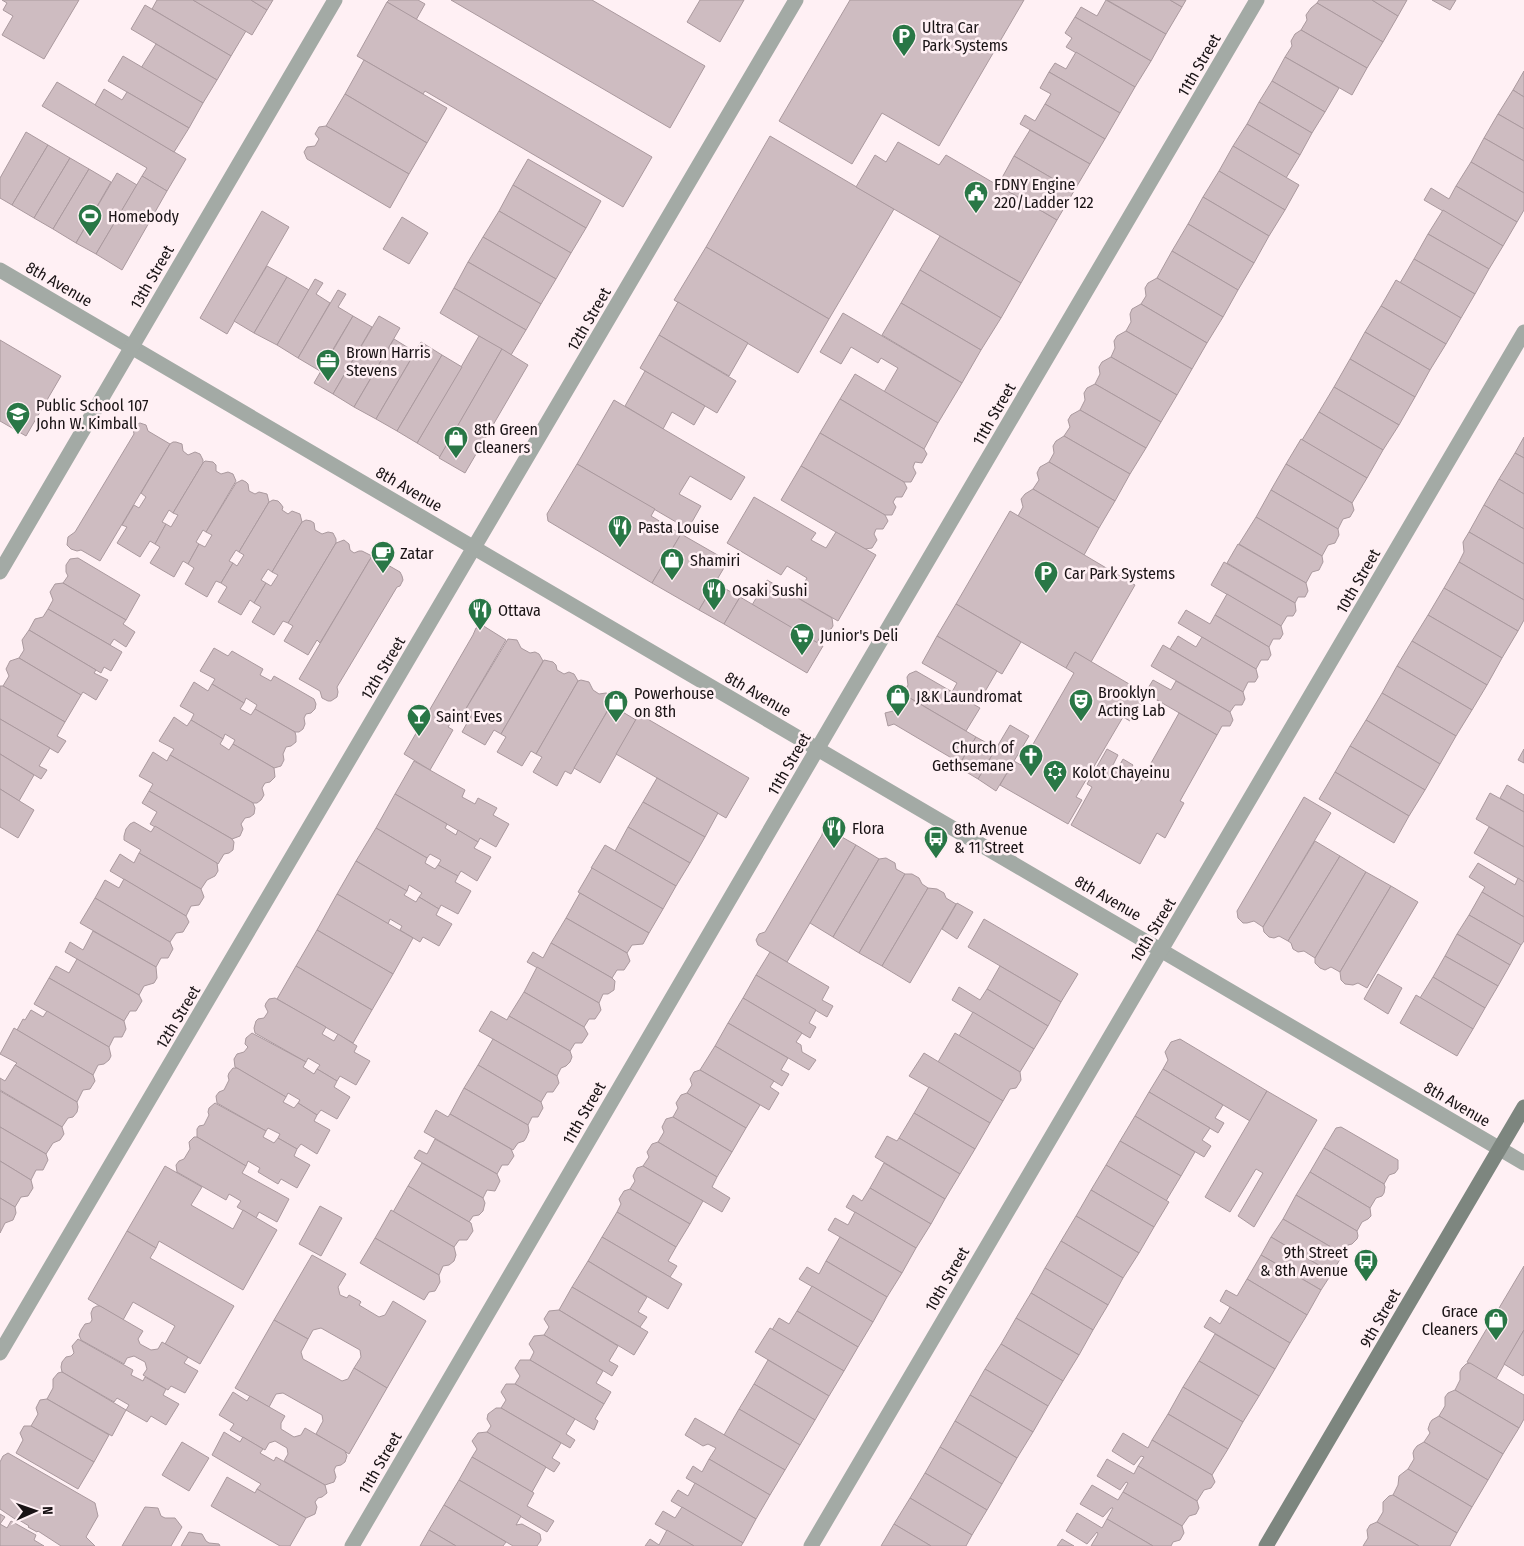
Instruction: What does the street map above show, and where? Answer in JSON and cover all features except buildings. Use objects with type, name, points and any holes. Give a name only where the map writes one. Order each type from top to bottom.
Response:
[{"type":"street","name":"13th Street","points":[[0,572],[335,0]]},
{"type":"street","name":"12th Street","points":[[0,1353],[796,0]]},
{"type":"street","name":"11th Street","points":[[352,1546],[1257,0]]},
{"type":"street","name":"8th Avenue","points":[[0,270],[1524,1163]]},
{"type":"street","name":"10th Street","points":[[811,1546],[1524,332]]},
{"type":"street","name":"9th Street","points":[[1266,1546],[1524,1107]]},
{"type":"place","name":"Ultra Car Park Systems","points":[[904,57]]},
{"type":"place","name":"FDNY Engine 220/Ladder 122","points":[[976,214]]},
{"type":"place","name":"Homebody","points":[[90,237]]},
{"type":"place","name":"Brown Harris Stevens","points":[[328,382]]},
{"type":"place","name":"Public School 107 John W. Kimball","points":[[18,435]]},
{"type":"place","name":"8th Green Cleaners","points":[[456,459]]},
{"type":"place","name":"Pasta Louise","points":[[620,548]]},
{"type":"place","name":"Zatar","points":[[383,574]]},
{"type":"place","name":"Shamiri","points":[[672,581]]},
{"type":"place","name":"Car Park Systems","points":[[1046,594]]},
{"type":"place","name":"Osaki Sushi","points":[[714,611]]},
{"type":"place","name":"Ottava","points":[[480,631]]},
{"type":"place","name":"Junior's Deli","points":[[802,656]]},
{"type":"place","name":"J&K Laundromat","points":[[898,717]]},
{"type":"place","name":"Brooklyn Acting Lab","points":[[1081,722]]},
{"type":"place","name":"Powerhouse on 8th","points":[[616,723]]},
{"type":"place","name":"Saint Eves","points":[[419,737]]},
{"type":"place","name":"Church of Gethsemane","points":[[1031,777]]},
{"type":"place","name":"Kolot Chayeinu","points":[[1055,793]]},
{"type":"place","name":"Flora","points":[[834,849]]},
{"type":"place","name":"8th Avenue & 11 Street","points":[[936,859]]},
{"type":"place","name":"9th Street & 8th Avenue","points":[[1366,1282]]},
{"type":"place","name":"Grace Cleaners","points":[[1496,1341]]}]
